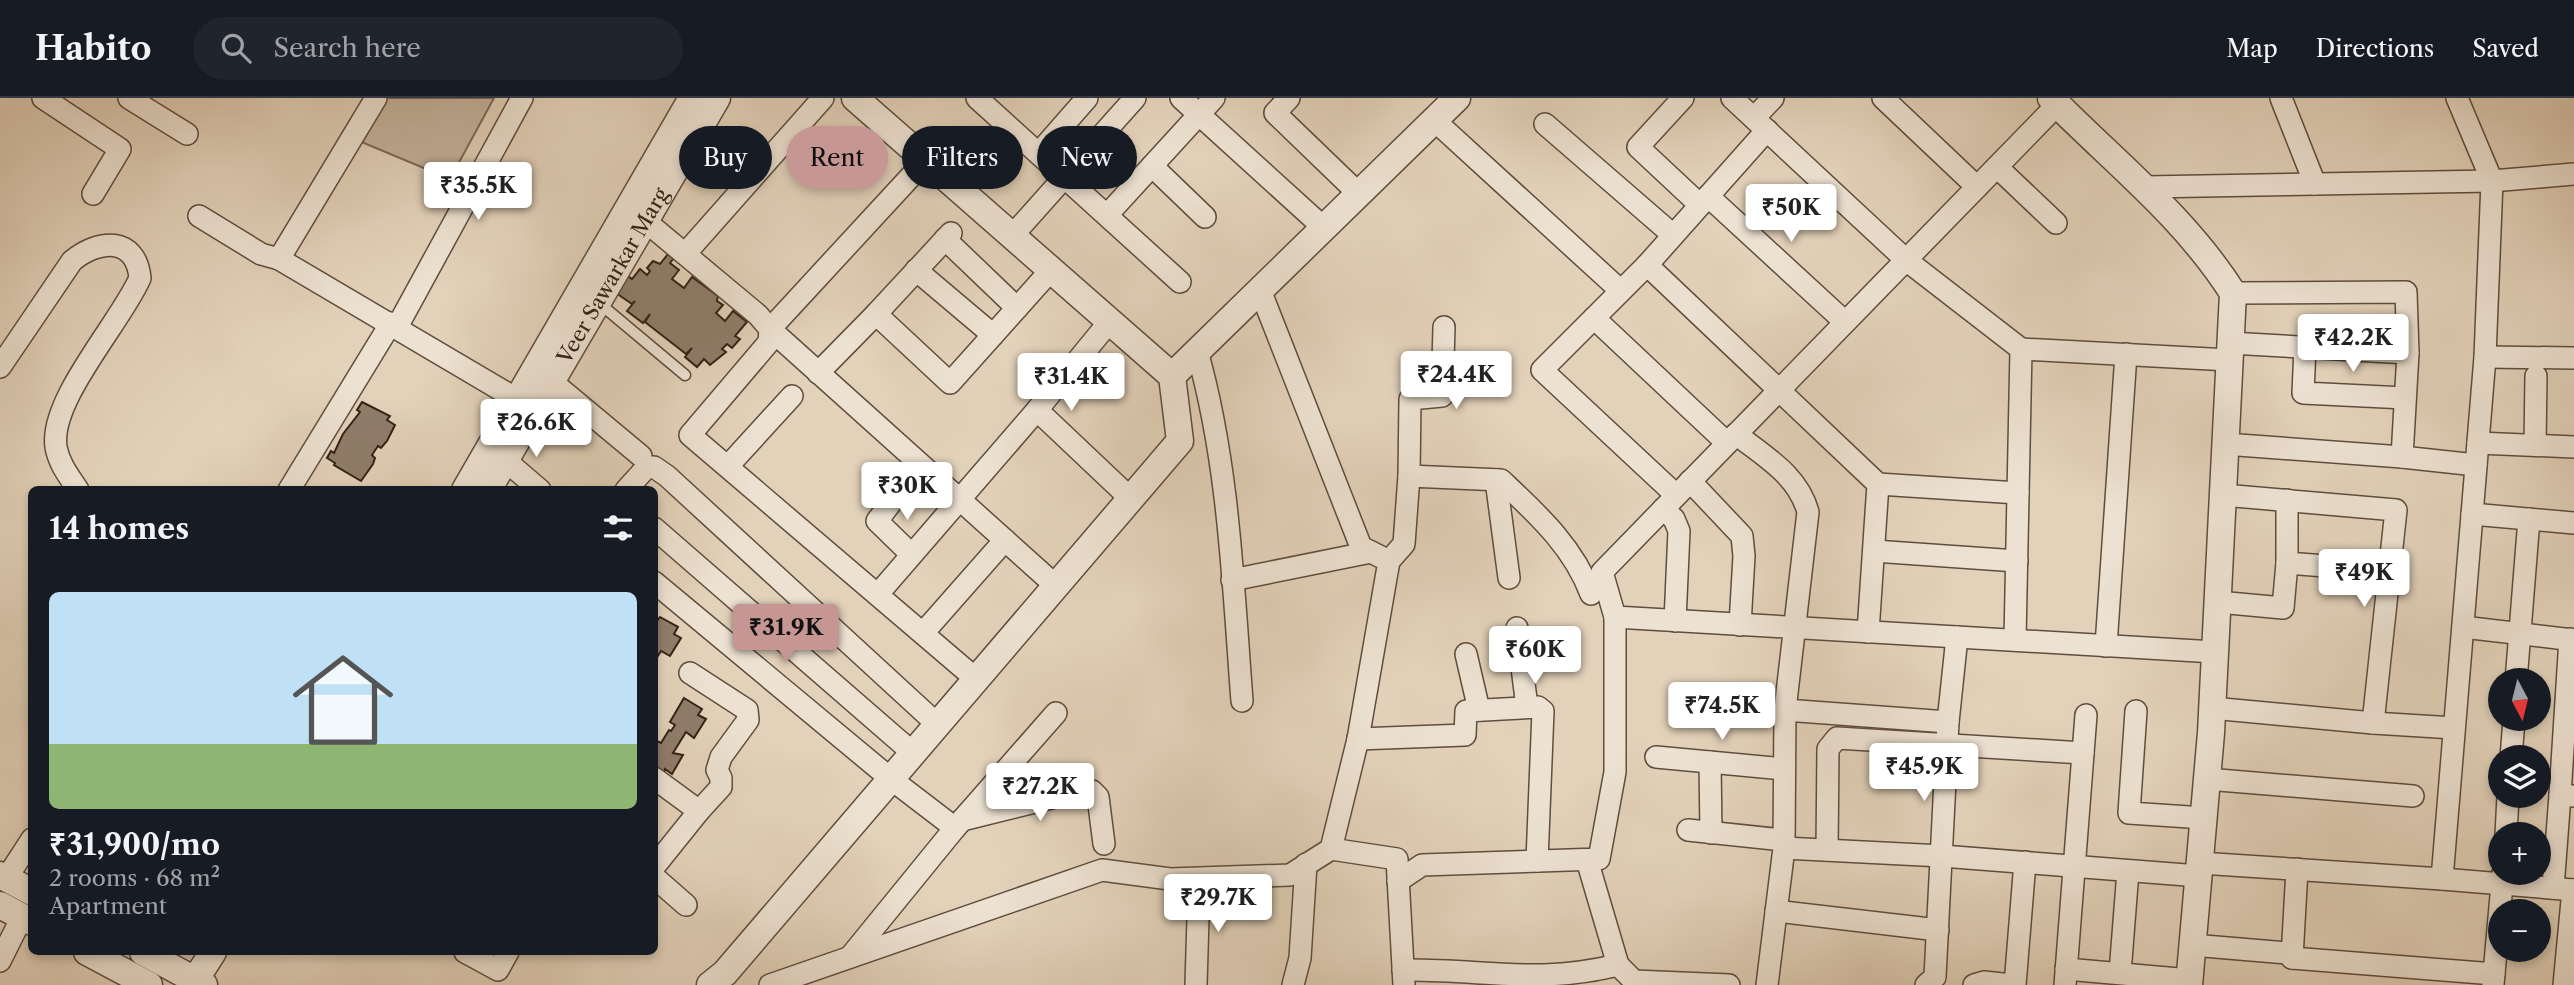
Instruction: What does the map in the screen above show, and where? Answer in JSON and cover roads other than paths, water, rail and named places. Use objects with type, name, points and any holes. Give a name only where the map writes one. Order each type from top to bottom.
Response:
[{"type":"street","points":[[43,98],[120,149],[93,194]]},
{"type":"street","points":[[129,98],[187,134]]},
{"type":"street","points":[[279,259],[376,98]]},
{"type":"street","points":[[292,486],[394,325],[522,98]]},
{"type":"street","name":"Veer Sawarkar Marg","points":[[468,486],[526,405],[692,98]]},
{"type":"street","name":"Veer Sawarkar Marg","points":[[490,486],[505,460],[526,405],[551,381],[717,98]]},
{"type":"street","points":[[685,254],[823,98]]},
{"type":"street","points":[[855,98],[902,139]]},
{"type":"street","points":[[977,98],[1037,151]]},
{"type":"street","points":[[1063,126],[1087,98]]},
{"type":"street","points":[[1111,126],[1135,98]]},
{"type":"street","points":[[1181,98],[1324,228]]},
{"type":"street","points":[[1108,214],[1214,98]]},
{"type":"street","points":[[1289,98],[1275,113],[1359,194]]},
{"type":"street","points":[[1172,376],[1457,98]]},
{"type":"street","points":[[1683,98],[1638,147],[1845,322]]},
{"type":"street","points":[[1732,98],[1906,260],[2021,349],[2126,354],[2305,347],[2408,353]]},
{"type":"street","points":[[1740,625],[1744,556],[1742,536],[1676,495],[1542,370],[1647,265],[1704,201],[1760,124],[1773,98]]},
{"type":"street","points":[[1883,98],[1977,187]]},
{"type":"street","points":[[2280,98],[2315,184]]},
{"type":"street","points":[[2442,878],[2485,357],[2492,181],[2457,98]]},
{"type":"street","points":[[1398,881],[1422,865],[1599,859],[1615,772],[1615,617],[1602,572],[1997,167],[2054,101],[2146,187],[2212,259],[2233,293],[2212,708],[2189,982],[2120,973],[2065,977],[2087,715]]},
{"type":"street","points":[[1434,120],[1621,291]]},
{"type":"street","points":[[1545,124],[1673,235]]},
{"type":"street","points":[[1152,166],[1205,217]]},
{"type":"street","points":[[1997,167],[2056,223]]},
{"type":"street","points":[[2146,187],[2492,181],[2574,174]]},
{"type":"street","points":[[902,186],[770,329],[769,342],[690,435],[976,679]]},
{"type":"street","points":[[710,985],[725,973],[1180,441],[1172,376],[959,189]]},
{"type":"street","points":[[1012,236],[1055,189]]},
{"type":"street","points":[[1080,189],[1180,282]]},
{"type":"street","points":[[198,216],[261,254],[279,259],[394,325],[526,405]]},
{"type":"street","points":[[644,220],[758,315],[818,373],[1056,586]]},
{"type":"street","points":[[818,373],[948,236],[1017,308]]},
{"type":"street","points":[[0,367],[72,261],[86,250],[97,246],[112,245],[131,253],[138,262],[140,278],[134,292],[68,397],[57,425],[56,446],[62,466],[75,486]]},
{"type":"street","points":[[1647,265],[1878,484],[2018,494]]},
{"type":"street","points":[[916,270],[993,335]]},
{"type":"street","points":[[876,314],[950,383],[1051,270]]},
{"type":"street","points":[[1260,290],[1361,547],[1380,557]]},
{"type":"street","points":[[2233,293],[2406,292],[2408,353],[2402,457]]},
{"type":"street","points":[[1594,318],[1732,439],[1785,472],[1803,492],[1806,502],[1808,512],[1785,710],[1784,844],[1767,985]]},
{"type":"street","points":[[878,594],[1110,321]]},
{"type":"street","points":[[1232,580],[1380,557],[1404,544],[1409,476],[1410,399],[1442,396],[1444,327]]},
{"type":"street","points":[[2305,347],[2303,393],[2405,398]]},
{"type":"street","points":[[2015,640],[2021,349]]},
{"type":"street","points":[[1197,351],[1213,408],[1242,701]]},
{"type":"street","points":[[2106,646],[2126,354]]},
{"type":"street","points":[[2485,357],[2574,358]]},
{"type":"street","points":[[2535,445],[2536,376]]},
{"type":"street","points":[[551,381],[642,456]]},
{"type":"street","points":[[728,466],[792,397]]},
{"type":"street","points":[[1037,410],[1130,498]]},
{"type":"street","points":[[2478,443],[2574,447]]},
{"type":"street","points":[[2225,444],[2476,465]]},
{"type":"street","points":[[505,460],[535,486]]},
{"type":"street","points":[[630,486],[646,468],[654,467],[667,476],[937,724]]},
{"type":"street","points":[[1409,476],[1501,480],[1541,518],[1570,551],[1582,570],[1591,594]]},
{"type":"street","points":[[1496,480],[1510,579]]},
{"type":"street","points":[[1868,632],[1878,484]]},
{"type":"street","points":[[900,491],[877,521],[911,554]]},
{"type":"street","points":[[1675,621],[1679,531],[1674,519],[1676,495]]},
{"type":"street","points":[[2222,495],[2396,510],[2373,723]]},
{"type":"street","points":[[2218,602],[2283,608],[2287,563],[2287,500]]},
{"type":"street","points":[[2472,514],[2574,523]]},
{"type":"street","points":[[2517,668],[2529,519]]},
{"type":"street","points":[[658,531],[913,753]]},
{"type":"street","points":[[923,633],[1005,540]]},
{"type":"street","points":[[1874,551],[2017,561]]},
{"type":"street","points":[[1331,849],[1358,739],[1380,557]]},
{"type":"street","points":[[2287,563],[2389,571]]},
{"type":"street","points":[[658,586],[891,779],[958,824],[1084,790],[1092,791],[1098,797],[1104,844]]},
{"type":"street","points":[[1615,617],[2215,652]]},
{"type":"street","points":[[2463,626],[2572,640],[2567,795],[2568,973]]},
{"type":"street","points":[[1517,628],[1527,707]]},
{"type":"street","points":[[1926,985],[1935,977],[1948,722],[1957,637]]},
{"type":"street","points":[[1466,654],[1479,710]]},
{"type":"street","points":[[658,862],[721,787],[717,770],[721,757],[748,720],[747,710],[690,673]]},
{"type":"street","points":[[1358,739],[1465,735],[1466,711],[1538,707],[1543,711],[1537,861]]},
{"type":"street","points":[[2212,708],[2454,728]]},
{"type":"street","points":[[1785,710],[1948,722]]},
{"type":"street","points":[[2136,711],[2129,814],[2204,818]]},
{"type":"street","points":[[850,957],[958,824],[1056,713]]},
{"type":"street","points":[[1827,850],[1828,750],[1832,741],[1837,738],[2083,753]]},
{"type":"street","points":[[1656,757],[1784,769]]},
{"type":"street","points":[[1710,762],[1711,833]]},
{"type":"street","points":[[2207,779],[2413,796]]},
{"type":"street","points":[[658,781],[699,811]]},
{"type":"street","points":[[1688,830],[1827,850],[2128,870],[2297,869],[2488,879]]},
{"type":"street","points":[[28,843],[3,877],[28,890]]},
{"type":"street","points":[[770,985],[806,979],[850,957],[1102,870],[1170,879],[1290,875],[1331,849],[1397,859],[1403,978],[1442,970],[1515,981],[1549,981],[1586,976],[1618,965]]},
{"type":"street","points":[[1587,860],[1618,965],[1634,981],[1728,985]]},
{"type":"street","points":[[1974,985],[1984,982],[2013,985],[2025,862]]},
{"type":"street","points":[[1293,985],[1300,958],[1306,864]]},
{"type":"street","points":[[2292,958],[2297,869]]},
{"type":"street","points":[[2120,973],[2128,870]]},
{"type":"street","points":[[1196,985],[1198,918],[1208,878]]},
{"type":"street","points":[[658,880],[686,905]]},
{"type":"street","points":[[2192,945],[2287,953],[2292,958],[2494,980],[2502,885]]},
{"type":"street","points":[[2538,885],[2567,890]]},
{"type":"street","points":[[1776,911],[1938,930]]},
{"type":"street","points":[[0,961],[18,915]]},
{"type":"street","points":[[93,955],[149,985]]},
{"type":"street","points":[[149,955],[186,976],[210,955]]},
{"type":"street","points":[[471,955],[498,970],[506,955]]},
{"type":"lane","points":[[597,301],[685,375]]}]
